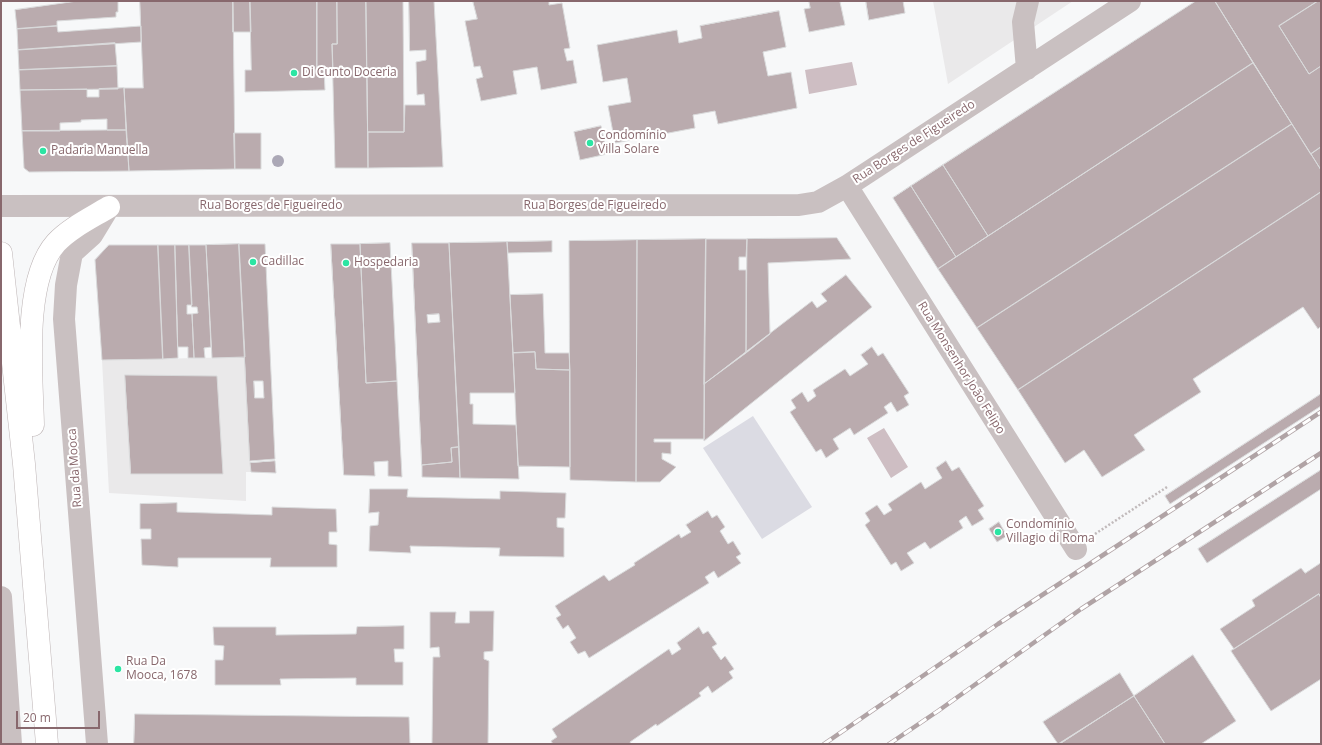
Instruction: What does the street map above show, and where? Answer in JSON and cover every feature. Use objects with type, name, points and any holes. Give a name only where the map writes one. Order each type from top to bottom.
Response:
[{"type":"main road","points":[[24,464],[34,445],[32,370],[33,312],[36,285],[44,262],[55,244],[66,233],[109,207]]},
{"type":"main road","points":[[1,253],[24,464],[47,744]]},
{"type":"street","points":[[1027,68],[1023,22],[1028,1]]},
{"type":"street","name":"Rua Borges de Figueiredo","points":[[1,206],[799,205],[818,202],[847,186],[1130,1]]},
{"type":"street","name":"Rua Monsenhor João Felipo","points":[[847,186],[1075,548]]},
{"type":"street","name":"Rua da Mooca","points":[[96,744],[64,319],[66,285],[72,253],[92,235],[109,207]]},
{"type":"street","points":[[1,597],[11,744]]},
{"type":"path","points":[[1075,548],[1166,487]]},
{"type":"shaded area","points":[[933,1],[1073,1],[948,84]]},
{"type":"shaded area","points":[[852,62],[857,85],[809,94],[805,70]]},
{"type":"shaded area","points":[[245,357],[251,472],[246,472],[246,501],[109,493],[102,360]]},
{"type":"shaded area","points":[[753,416],[812,507],[762,539],[703,448]]},
{"type":"shaded area","points":[[884,428],[908,467],[891,478],[867,438]]},
{"type":"building","points":[[78,1],[118,1],[118,12],[116,12],[116,17],[57,21],[57,26],[17,29],[15,10]]},
{"type":"building","points":[[140,1],[233,1],[235,169],[129,171],[124,88],[143,88]]},
{"type":"building","points":[[233,1],[250,1],[251,32],[233,32]]},
{"type":"building","points":[[250,1],[317,1],[317,68],[324,68],[325,90],[245,92],[245,70],[251,70]]},
{"type":"building","points":[[317,1],[337,1],[337,44],[332,44],[333,69],[317,68]]},
{"type":"building","points":[[337,1],[366,1],[368,168],[335,168],[332,44],[337,44]]},
{"type":"building","points":[[366,1],[403,1],[404,132],[368,132]]},
{"type":"building","points":[[409,1],[434,1],[443,167],[368,168],[368,132],[404,132],[405,105],[425,105],[424,94],[417,95],[416,62],[426,60],[426,50],[410,51]]},
{"type":"building","points":[[473,1],[549,1],[549,5],[562,3],[570,48],[564,49],[567,61],[573,60],[577,83],[541,90],[537,67],[513,71],[517,94],[481,101],[476,79],[483,77],[480,66],[474,67],[465,21],[477,19]]},
{"type":"building","points":[[809,1],[844,1],[840,2],[845,25],[809,32],[804,9],[810,8]]},
{"type":"building","points":[[866,1],[903,1],[905,13],[869,20]]},
{"type":"building","points":[[1196,1],[1215,1],[1253,63],[988,236],[943,165]]},
{"type":"building","points":[[1215,1],[1318,1],[1279,26],[1309,74],[1321,66],[1321,147],[1311,154]]},
{"type":"building","points":[[1318,1],[1321,1],[1321,66],[1309,74],[1279,26]]},
{"type":"building","points":[[779,11],[786,47],[763,52],[768,76],[791,72],[797,108],[718,124],[715,111],[693,115],[695,128],[615,143],[608,106],[631,102],[627,78],[603,82],[597,45],[677,30],[679,43],[702,38],[700,26]]},
{"type":"building","points":[[57,26],[58,32],[141,26],[141,42],[18,50],[17,29]]},
{"type":"building","points":[[115,43],[117,66],[19,70],[18,50]]},
{"type":"building","points":[[1253,63],[1292,124],[977,328],[938,269]]},
{"type":"building","points":[[117,66],[118,89],[20,90],[19,70]]},
{"type":"building","points":[[124,88],[126,130],[107,130],[107,119],[81,120],[81,122],[60,123],[60,131],[22,131],[20,90],[87,89],[87,97],[99,97],[99,89]]},
{"type":"building","points":[[1292,124],[1321,170],[1321,192],[1018,390],[977,328]]},
{"type":"building","name":"Condomínio Villa Solare","points":[[601,126],[607,154],[580,160],[574,132]]},
{"type":"building","points":[[126,130],[129,171],[29,172],[24,168],[22,131]]},
{"type":"building","points":[[234,133],[261,133],[261,169],[235,169]]},
{"type":"building","points":[[1321,147],[1321,170],[1311,154]]},
{"type":"building","points":[[943,165],[988,236],[956,257],[911,186]]},
{"type":"building","points":[[911,186],[956,257],[938,269],[893,198]]},
{"type":"building","points":[[1321,192],[1321,326],[1318,329],[1303,307],[1193,379],[1201,392],[1134,435],[1145,450],[1102,477],[1084,450],[1065,463],[1018,390]]},
{"type":"building","points":[[837,238],[851,259],[768,263],[770,334],[746,353],[747,239]]},
{"type":"building","points":[[706,239],[704,439],[654,439],[654,442],[671,442],[671,454],[662,453],[662,459],[676,467],[660,482],[636,482],[637,240]]},
{"type":"building","points":[[706,239],[747,239],[746,257],[739,257],[739,270],[746,270],[746,353],[704,384]]},
{"type":"building","points":[[637,240],[636,482],[570,480],[569,241]]},
{"type":"building","points":[[552,241],[552,252],[508,253],[507,242]]},
{"type":"building","points":[[507,242],[515,393],[470,393],[470,404],[473,404],[473,424],[516,425],[519,479],[460,478],[449,243]]},
{"type":"building","points":[[390,243],[397,381],[366,383],[360,244]]},
{"type":"building","points":[[412,243],[449,243],[459,447],[451,448],[452,462],[422,465]],"holes":[[[439,314],[440,322],[428,323],[427,315]]]},
{"type":"building","points":[[239,244],[265,244],[275,459],[250,461]],"holes":[[[254,381],[263,381],[264,398],[255,398]]]},
{"type":"building","points":[[239,244],[245,357],[212,358],[206,245]]},
{"type":"building","points":[[331,244],[360,244],[366,383],[397,381],[402,477],[388,476],[388,461],[374,462],[375,476],[344,475]]},
{"type":"building","points":[[109,245],[158,245],[163,359],[102,360],[95,260]]},
{"type":"building","points":[[158,245],[175,245],[178,358],[163,359]]},
{"type":"building","points":[[175,245],[189,245],[192,305],[187,305],[187,314],[192,314],[194,358],[188,358],[188,347],[178,347]]},
{"type":"building","points":[[189,245],[206,245],[211,347],[204,348],[205,358],[194,358],[192,314],[198,313],[197,307],[192,307]]},
{"type":"building","points":[[846,275],[872,307],[704,441],[704,384],[812,301],[817,308],[827,301],[821,294]]},
{"type":"building","points":[[543,294],[545,353],[569,353],[570,370],[536,369],[535,352],[513,353],[510,295]]},
{"type":"building","points":[[872,347],[878,356],[883,353],[909,393],[904,396],[909,405],[897,412],[891,402],[884,407],[888,413],[854,435],[850,428],[833,439],[839,449],[826,458],[821,449],[816,452],[790,412],[796,408],[791,400],[802,392],[808,402],[816,396],[813,390],[845,369],[850,376],[868,364],[861,355]]},
{"type":"building","points":[[535,352],[536,369],[570,370],[570,467],[518,466],[513,353]]},
{"type":"building","points":[[125,375],[217,376],[223,474],[131,474]]},
{"type":"building","points":[[1321,394],[1321,406],[1170,504],[1165,496]]},
{"type":"building","points":[[459,447],[460,478],[422,477],[422,465],[452,462],[451,448]]},
{"type":"building","points":[[275,461],[276,473],[251,472],[250,463]]},
{"type":"building","points":[[946,461],[952,471],[959,467],[984,506],[978,510],[984,519],[972,526],[966,516],[959,521],[963,528],[930,549],[925,542],[907,553],[914,563],[901,571],[896,562],[891,565],[865,525],[870,521],[865,513],[877,505],[884,515],[892,510],[888,504],[921,482],[925,489],[942,478],[936,468]]},
{"type":"building","points":[[1321,470],[1321,489],[1207,563],[1198,549]]},
{"type":"building","points":[[370,489],[408,489],[407,497],[500,499],[500,491],[566,493],[565,518],[557,518],[557,527],[564,528],[564,557],[499,556],[500,548],[410,546],[411,553],[369,551],[370,526],[378,525],[379,512],[369,513]]},
{"type":"building","points":[[177,503],[177,512],[272,515],[272,507],[336,509],[337,532],[329,532],[329,544],[337,545],[337,567],[270,567],[271,558],[178,558],[178,567],[142,565],[141,539],[151,539],[151,529],[140,529],[140,504]]},
{"type":"building","points":[[708,511],[712,518],[717,515],[725,527],[720,531],[728,544],[733,541],[741,554],[736,557],[741,563],[718,578],[714,571],[705,577],[709,583],[589,658],[585,651],[578,654],[570,642],[576,638],[568,625],[563,629],[556,618],[561,615],[555,606],[604,575],[609,581],[635,565],[634,563],[679,534],[681,538],[691,532],[686,525]]},
{"type":"building","name":"Condomínio Villagio di Roma","points":[[999,522],[1007,536],[997,542],[989,529]]},
{"type":"building","points":[[1321,563],[1321,598],[1319,594],[1234,649],[1220,629],[1255,606],[1252,600],[1301,568],[1305,573]]},
{"type":"building","points":[[1319,594],[1321,598],[1321,679],[1271,711],[1231,651]]},
{"type":"building","points":[[470,611],[494,611],[493,651],[484,652],[484,659],[489,661],[488,744],[432,744],[433,657],[440,657],[439,647],[430,648],[430,612],[456,612],[455,623],[469,623]]},
{"type":"building","points":[[404,626],[404,649],[394,649],[395,662],[403,662],[403,685],[356,685],[356,678],[280,679],[281,685],[215,685],[215,660],[223,660],[224,646],[214,645],[213,627],[276,627],[276,635],[356,634],[357,627]]},
{"type":"building","points":[[699,627],[703,634],[708,631],[717,644],[712,647],[721,660],[725,656],[734,669],[729,672],[733,678],[712,693],[708,686],[699,693],[701,696],[657,726],[656,724],[630,742],[631,744],[553,744],[551,741],[557,737],[552,729],[669,649],[672,655],[681,649],[677,643]]},
{"type":"building","points":[[1193,655],[1236,721],[1201,744],[1165,744],[1134,696]]},
{"type":"building","points":[[1120,673],[1134,696],[1058,744],[1043,722]]},
{"type":"building","points":[[1134,696],[1165,744],[1060,744]]},
{"type":"building","points":[[135,714],[409,717],[410,744],[134,744]]},
{"type":"railway","points":[[824,744],[998,624],[1321,412]]},
{"type":"railway","points":[[889,744],[1081,609],[1321,453]]},
{"type":"place","name":"Di Cunto Doceria","points":[[294,73]]},
{"type":"place","name":"Condomínio Villa Solare","points":[[590,143]]},
{"type":"place","name":"Padaria Manuella","points":[[43,151]]},
{"type":"place","name":"Cadillac","points":[[253,262]]},
{"type":"place","name":"Hospedaria","points":[[346,263]]},
{"type":"place","name":"Condomínio Villagio di Roma","points":[[998,532]]},
{"type":"place","name":"Rua Da Mooca, 1678","points":[[118,669]]}]
